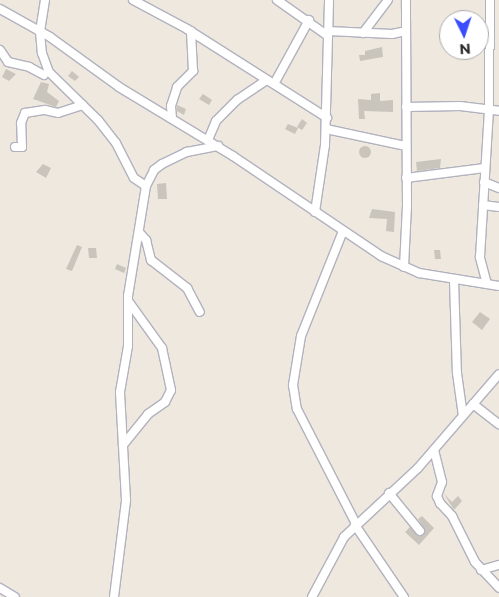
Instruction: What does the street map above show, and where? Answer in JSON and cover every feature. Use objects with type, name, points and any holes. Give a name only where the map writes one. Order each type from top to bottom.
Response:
[{"type":"street","points":[[45,0],[40,32],[42,53],[49,72],[83,105],[116,143],[138,183],[146,186]]},
{"type":"street","points":[[133,0],[191,31],[327,118]]},
{"type":"street","points":[[277,0],[328,34],[392,34],[406,31]]},
{"type":"street","points":[[315,212],[327,118],[329,0]]},
{"type":"street","points":[[363,33],[388,0]]},
{"type":"street","points":[[404,267],[406,0]]},
{"type":"street","points":[[487,284],[481,266],[484,168],[490,109],[490,0]]},
{"type":"street","points":[[0,9],[40,32],[119,87],[218,146],[343,231],[404,267],[454,280],[498,286]]},
{"type":"street","points":[[208,140],[216,121],[237,100],[270,82],[309,20]]},
{"type":"street","points":[[490,24],[499,23]]},
{"type":"street","points":[[172,118],[170,106],[176,87],[193,71],[191,31]]},
{"type":"street","points":[[0,50],[8,62],[29,67],[44,76]]},
{"type":"street","points":[[16,147],[22,147],[21,123],[25,113],[45,110],[58,114],[83,105]]},
{"type":"street","points":[[406,107],[499,110]]},
{"type":"street","points":[[326,129],[406,146]]},
{"type":"street","points":[[114,597],[126,500],[120,392],[128,346],[128,300],[146,186],[154,170],[167,161],[187,152],[218,146]]},
{"type":"street","points":[[406,178],[484,168]]},
{"type":"street","points":[[484,182],[499,188]]},
{"type":"street","points":[[483,205],[499,207]]},
{"type":"street","points":[[343,231],[301,336],[293,385],[297,409],[356,524],[404,597]]},
{"type":"street","points":[[139,232],[146,240],[151,260],[187,288],[200,312]]},
{"type":"street","points":[[470,281],[481,266]]},
{"type":"street","points":[[454,280],[457,373],[463,416]]},
{"type":"street","points":[[123,445],[148,414],[165,402],[171,390],[162,348],[128,300]]},
{"type":"street","points":[[312,597],[331,556],[356,524],[434,450],[499,374]]},
{"type":"street","points":[[473,404],[499,424]]},
{"type":"street","points":[[434,450],[442,482],[437,496],[481,570],[499,588]]},
{"type":"street","points":[[390,493],[420,531]]},
{"type":"street","points":[[481,570],[499,565]]},
{"type":"street","points":[[0,588],[15,597]]},
{"type":"building","points":[[382,47],[383,57],[360,61],[359,55],[365,55],[365,51]]},
{"type":"building","points":[[6,69],[16,74],[9,81],[2,77]]},
{"type":"building","points":[[72,71],[79,77],[75,81],[68,76]]},
{"type":"building","points":[[41,82],[49,84],[47,92],[59,101],[56,107],[33,99]]},
{"type":"building","points":[[380,93],[380,101],[393,100],[393,112],[364,111],[365,119],[359,119],[358,99],[371,100],[371,94]]},
{"type":"building","points":[[203,94],[212,100],[209,105],[199,99]]},
{"type":"building","points":[[177,105],[186,109],[184,115],[177,111]]},
{"type":"building","points":[[302,119],[307,123],[302,130],[297,127]]},
{"type":"building","points":[[288,124],[298,128],[295,134],[285,129]]},
{"type":"building","points":[[363,146],[367,146],[371,152],[367,158],[363,158],[359,154],[359,150]]},
{"type":"building","points":[[441,159],[440,168],[417,171],[416,162]]},
{"type":"building","points":[[43,164],[51,168],[46,178],[36,172]]},
{"type":"building","points":[[166,183],[167,199],[158,199],[157,184]]},
{"type":"building","points":[[372,209],[395,212],[394,232],[386,231],[387,219],[369,218]]},
{"type":"building","points":[[77,245],[82,247],[72,271],[66,269]]},
{"type":"building","points":[[88,248],[96,248],[97,258],[89,258]]},
{"type":"building","points":[[434,250],[440,250],[441,259],[435,259]]},
{"type":"building","points":[[117,264],[126,268],[124,273],[115,269]]},
{"type":"building","points":[[480,312],[490,319],[482,330],[472,322]]},
{"type":"building","points":[[444,494],[452,502],[458,496],[462,501],[454,510]]},
{"type":"building","points":[[422,516],[434,528],[419,545],[405,532],[410,527],[418,536],[424,535],[425,530],[418,519]]}]
